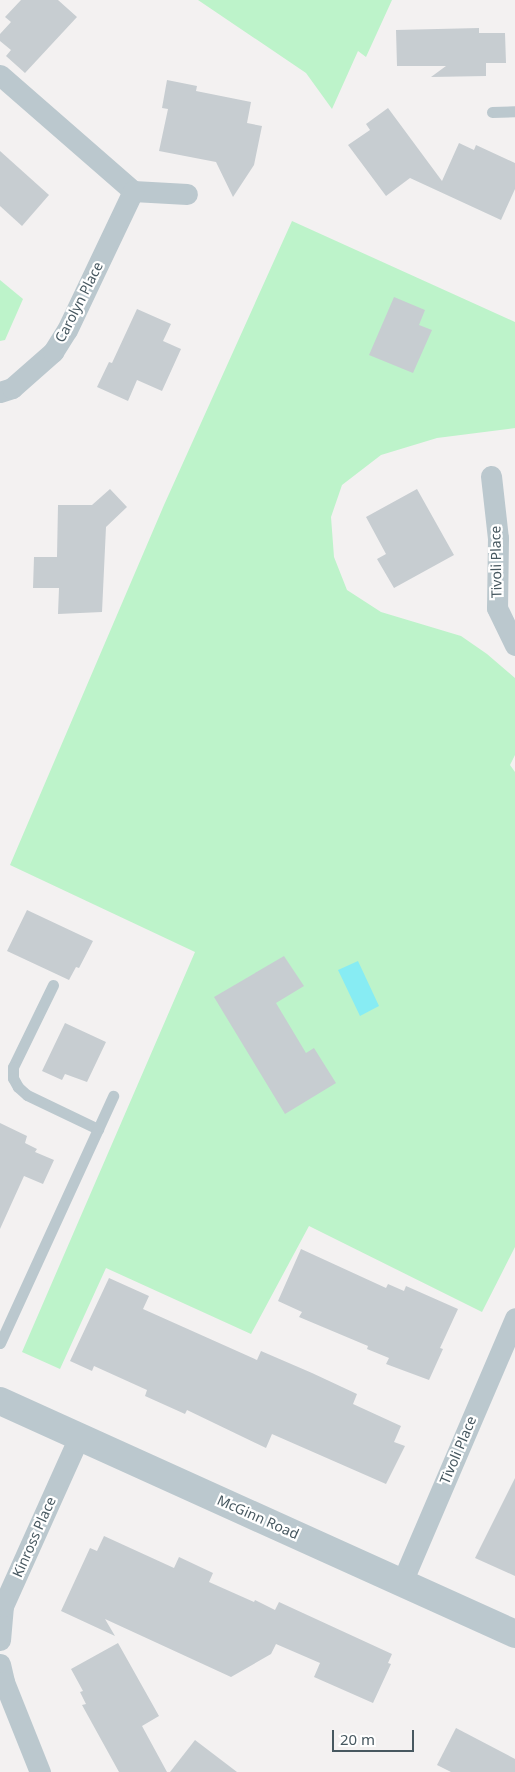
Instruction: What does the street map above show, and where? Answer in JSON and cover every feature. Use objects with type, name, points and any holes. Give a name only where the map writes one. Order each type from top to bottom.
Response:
[{"type":"street","points":[[0,75],[133,192],[187,194]]},
{"type":"street","name":"Carolyn Place","points":[[0,392],[12,388],[52,352],[67,330],[133,192]]},
{"type":"street","name":"Tivoli Place","points":[[491,476],[498,538],[497,608],[515,645]]},
{"type":"street","name":"Tivoli Place","points":[[402,1582],[515,1318]]},
{"type":"street","name":"McGinn Road","points":[[0,1401],[515,1634]]},
{"type":"street","name":"Kinross Place","points":[[0,1640],[3,1606],[79,1436]]},
{"type":"street","points":[[0,1664],[4,1682],[40,1772]]},
{"type":"lane","points":[[492,112],[515,111]]},
{"type":"lane","points":[[53,985],[13,1067],[14,1078],[18,1087],[27,1095],[98,1129]]},
{"type":"lane","points":[[0,1343],[113,1096]]},
{"type":"green space","points":[[198,0],[392,0],[366,57],[358,51],[332,109],[306,73]]},
{"type":"green space","points":[[292,221],[515,322],[515,428],[437,438],[381,455],[342,485],[331,517],[334,557],[347,590],[381,612],[461,636],[487,654],[515,678],[515,755],[510,765],[515,772],[515,1247],[482,1312],[309,1226],[251,1334],[106,1268],[60,1369],[22,1352],[195,952],[10,865],[164,505]]},
{"type":"green space","points":[[0,280],[23,299],[5,340],[0,341]]},
{"type":"water","points":[[358,961],[379,1006],[360,1016],[338,970]]},
{"type":"building","points":[[21,0],[58,0],[77,17],[25,73],[6,56],[11,50],[0,41],[0,34],[11,22],[5,17]]},
{"type":"building","points":[[479,28],[479,33],[505,33],[506,63],[486,63],[486,76],[431,77],[446,66],[397,66],[396,30]]},
{"type":"building","points":[[167,80],[197,86],[196,91],[251,102],[247,123],[262,126],[254,165],[233,197],[216,162],[159,151],[168,109],[162,108]]},
{"type":"building","points":[[388,108],[442,181],[459,143],[474,150],[476,145],[515,163],[515,189],[501,220],[410,178],[386,196],[348,145],[370,130],[366,124]]},
{"type":"building","points":[[0,151],[49,195],[22,226],[0,206]]},
{"type":"building","points":[[394,297],[425,310],[419,325],[432,330],[413,373],[369,355]]},
{"type":"building","points":[[137,309],[171,324],[163,341],[181,349],[162,391],[137,380],[128,401],[97,387],[109,362],[112,363]]},
{"type":"building","points":[[110,489],[127,507],[106,527],[102,612],[58,614],[59,588],[33,588],[34,557],[57,557],[58,505],[92,505]]},
{"type":"building","points":[[417,489],[454,555],[394,588],[377,559],[386,554],[366,517]]},
{"type":"building","points":[[27,910],[93,941],[79,968],[76,967],[69,980],[7,951]]},
{"type":"building","points":[[284,956],[304,986],[276,1003],[306,1053],[314,1048],[336,1083],[285,1114],[214,997]]},
{"type":"building","points":[[65,1023],[106,1042],[87,1082],[65,1074],[62,1080],[42,1071]]},
{"type":"building","points":[[0,1123],[27,1136],[25,1143],[37,1149],[35,1152],[54,1160],[43,1184],[24,1176],[0,1229]]},
{"type":"building","points":[[301,1249],[386,1288],[388,1284],[404,1291],[406,1286],[458,1309],[440,1348],[443,1349],[429,1380],[386,1364],[389,1358],[367,1349],[368,1346],[299,1317],[302,1312],[278,1301]]},
{"type":"building","points":[[109,1278],[149,1296],[143,1309],[257,1360],[261,1351],[312,1373],[357,1394],[353,1404],[401,1426],[394,1442],[405,1446],[386,1484],[272,1434],[266,1448],[187,1410],[185,1414],[145,1396],[147,1390],[94,1366],[92,1371],[70,1361]]},
{"type":"building","points":[[515,1478],[515,1576],[475,1558]]},
{"type":"building","points":[[104,1536],[174,1568],[179,1557],[213,1573],[209,1582],[275,1610],[279,1602],[392,1654],[388,1663],[391,1664],[373,1703],[314,1677],[320,1663],[276,1644],[271,1654],[231,1677],[105,1619],[115,1636],[61,1611],[90,1548],[97,1551]]},
{"type":"building","points":[[118,1643],[159,1716],[142,1726],[167,1772],[119,1772],[82,1705],[86,1704],[80,1692],[83,1691],[71,1669]]},
{"type":"building","points":[[456,1728],[515,1759],[515,1772],[451,1772],[437,1765]]},
{"type":"building","points":[[195,1740],[237,1772],[170,1772]]}]
